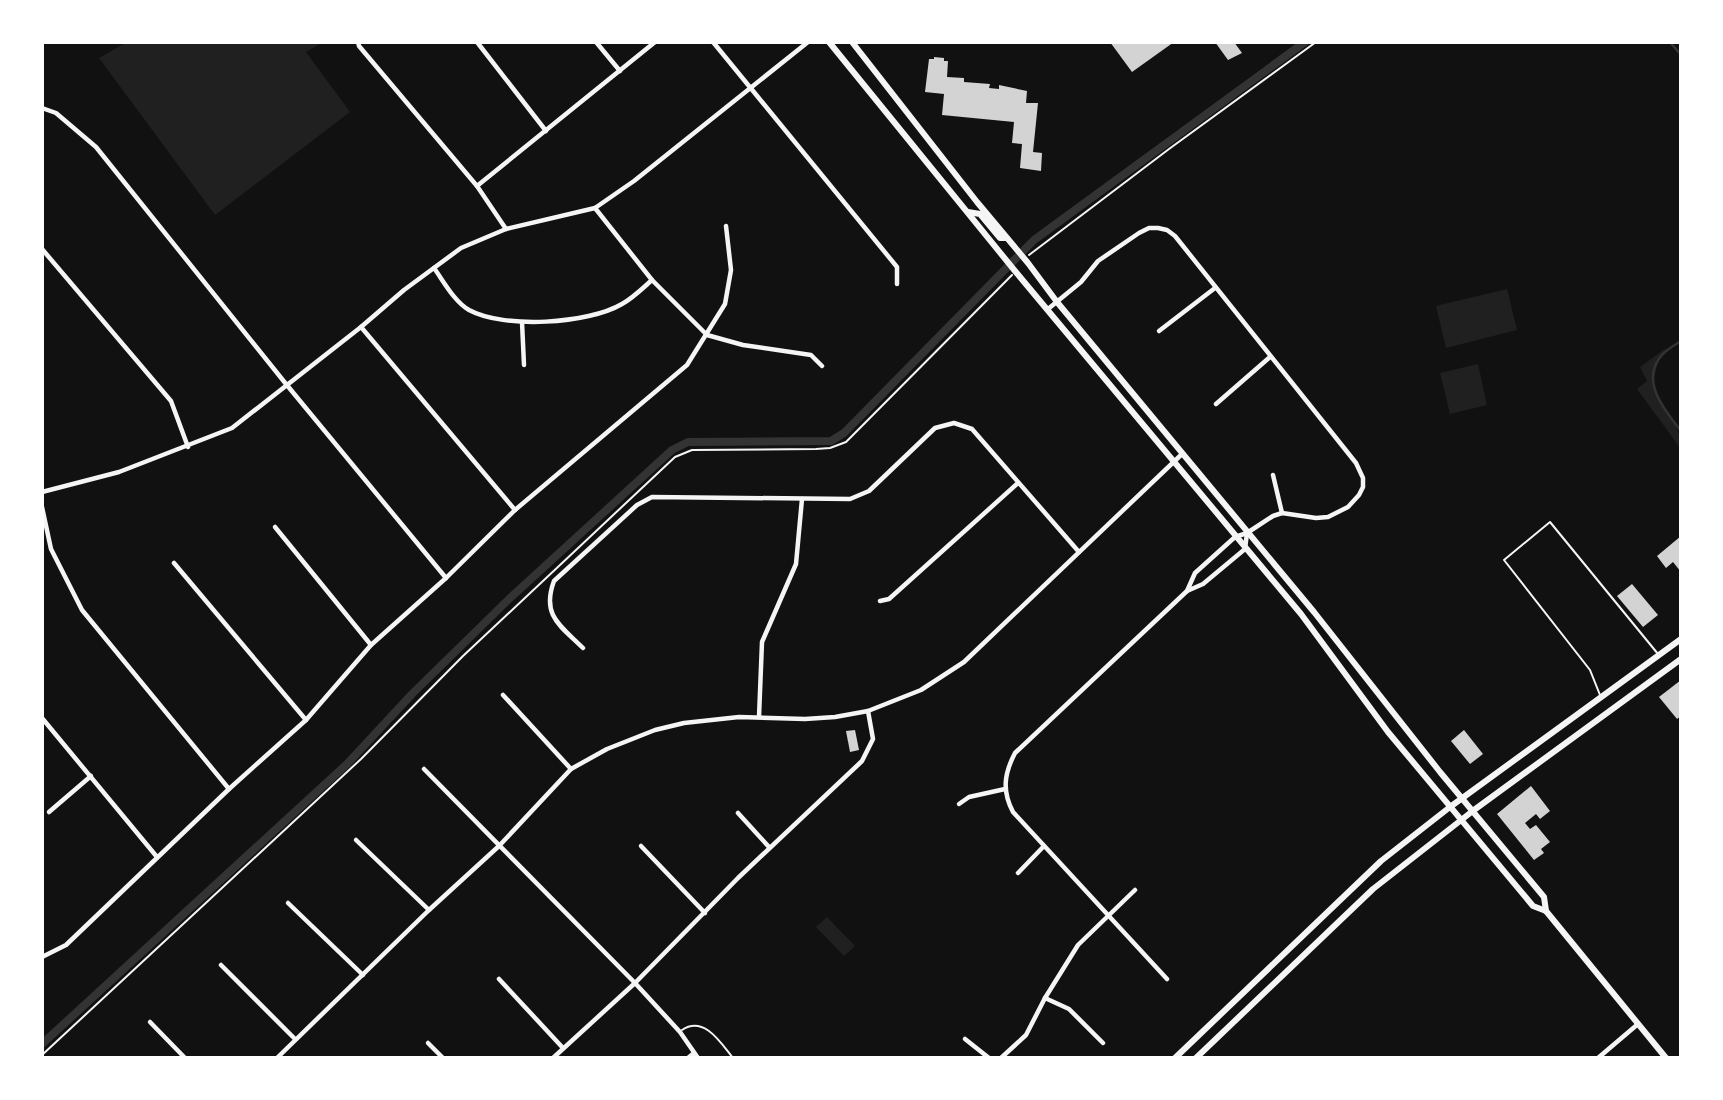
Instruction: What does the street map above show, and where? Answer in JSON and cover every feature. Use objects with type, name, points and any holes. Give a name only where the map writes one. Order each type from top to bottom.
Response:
[{"type":"main road","points":[[829,42],[1015,271],[1301,614],[1388,732],[1533,906],[1546,911],[1666,1058]]},
{"type":"main road","points":[[852,42],[1057,302],[1314,612],[1544,897],[1546,911]]},
{"type":"main road","points":[[968,212],[980,214],[1000,239],[1006,238]]},
{"type":"main road","points":[[1175,1058],[1381,861],[1462,798],[1681,639]]},
{"type":"main road","points":[[1196,1058],[1373,889],[1474,810],[1681,659]]},
{"type":"street","points":[[358,42],[477,186],[506,229]]},
{"type":"street","points":[[477,42],[546,131]]},
{"type":"street","points":[[596,42],[620,72]]},
{"type":"street","points":[[477,186],[655,42]]},
{"type":"street","points":[[713,42],[897,267],[897,284]]},
{"type":"street","points":[[42,492],[119,472],[232,428],[404,290],[461,248],[506,229],[595,208],[634,181],[807,42]]},
{"type":"street","points":[[42,108],[56,113],[96,147],[446,578]]},
{"type":"street","points":[[595,208],[652,280],[707,335],[743,345],[811,355],[822,366]]},
{"type":"street","points":[[42,957],[66,945],[229,789],[306,720],[371,645],[446,578],[515,510],[687,365],[725,304],[731,270],[726,226]]},
{"type":"street","points":[[1048,309],[1082,282],[1098,261],[1149,228],[1167,230],[1175,236],[1356,463],[1363,478],[1359,495],[1338,513],[1316,519],[1282,513],[1273,516],[1247,533],[1235,537],[1195,573],[1187,591]]},
{"type":"street","points":[[42,249],[171,401],[188,447]]},
{"type":"street","points":[[434,268],[467,309],[493,320],[522,322],[579,318],[601,313],[623,304],[652,280]]},
{"type":"street","points":[[1159,331],[1215,288]]},
{"type":"street","points":[[522,322],[524,365]]},
{"type":"street","points":[[361,327],[515,510]]},
{"type":"street","points":[[1216,404],[1270,357]]},
{"type":"street","points":[[583,648],[549,611],[549,594],[554,581],[637,505],[652,497],[850,499],[869,491],[935,428],[954,423],[972,429],[1079,552]]},
{"type":"street","points":[[277,1058],[499,846],[571,769],[607,749],[655,730],[712,719],[822,719],[868,711],[920,690],[964,662],[1182,454]]},
{"type":"street","points":[[1273,475],[1282,513]]},
{"type":"street","points":[[880,601],[890,599],[1018,483]]},
{"type":"street","points":[[759,717],[762,642],[796,564],[802,499]]},
{"type":"street","points":[[42,507],[51,549],[82,610],[229,789]]},
{"type":"street","points":[[275,527],[371,645]]},
{"type":"street","points":[[1167,979],[1013,812],[1005,789],[1007,770],[1015,753],[1187,591],[1203,584],[1245,549],[1247,533]]},
{"type":"street","points":[[174,563],[306,720]]},
{"type":"street","points":[[503,695],[571,769]]},
{"type":"street","points":[[553,1058],[635,983],[769,848],[862,761],[873,738],[868,711]]},
{"type":"street","points":[[42,718],[158,857]]},
{"type":"street","points":[[424,769],[635,983],[680,1032],[698,1058]]},
{"type":"street","points":[[49,812],[91,776]]},
{"type":"street","points":[[959,804],[969,797],[1005,789]]},
{"type":"street","points":[[738,813],[769,848]]},
{"type":"street","points":[[356,840],[429,910]]},
{"type":"street","points":[[641,846],[705,913]]},
{"type":"street","points":[[1018,873],[1044,846]]},
{"type":"street","points":[[1001,1058],[1026,1035],[1045,998],[1078,946],[1135,890]]},
{"type":"street","points":[[288,904],[363,975]]},
{"type":"street","points":[[221,965],[295,1039]]},
{"type":"street","points":[[499,979],[563,1048]]},
{"type":"street","points":[[1045,998],[1069,1009],[1103,1043]]},
{"type":"street","points":[[150,1022],[185,1058]]},
{"type":"street","points":[[1598,1058],[1638,1024]]},
{"type":"street","points":[[965,1039],[989,1058]]},
{"type":"street","points":[[428,1043],[443,1058]]},
{"type":"street","points":[[688,1058],[694,1053]]},
{"type":"lane","points":[[1601,697],[1590,670],[1504,560],[1550,522],[1658,655]]},
{"type":"lane","points":[[680,1032],[687,1027],[706,1029],[733,1058]]},
{"type":"path","points":[[1025,260],[1168,149],[1316,42]]},
{"type":"path","points":[[42,1055],[361,759],[463,656],[675,457],[692,450],[830,448],[846,442],[1015,271]]},
{"type":"shaded area","points":[[127,42],[323,42],[306,52],[350,112],[215,215],[99,58]]},
{"type":"shaded area","points":[[1507,289],[1517,330],[1446,348],[1436,306]]},
{"type":"shaded area","points":[[1666,348],[1657,366],[1654,381],[1656,393],[1679,435],[1681,449],[1637,389],[1647,381],[1640,367]]},
{"type":"shaded area","points":[[1478,364],[1487,405],[1450,414],[1440,373]]},
{"type":"shaded area","points":[[827,917],[855,946],[844,956],[816,927]]},
{"type":"building","points":[[1110,42],[1174,42],[1132,72]]},
{"type":"building","points":[[1215,42],[1234,42],[1242,53],[1228,60]]},
{"type":"building","points":[[934,57],[948,61],[947,77],[964,78],[964,82],[990,84],[989,88],[999,89],[999,85],[1027,91],[1026,103],[1038,103],[1033,152],[1042,153],[1041,171],[1020,168],[1022,144],[1012,143],[1014,122],[942,115],[944,94],[925,92],[929,59]]},
{"type":"building","points":[[1681,536],[1681,572],[1673,562],[1666,568],[1657,556]]},
{"type":"building","points":[[1632,584],[1658,615],[1643,627],[1617,596]]},
{"type":"building","points":[[1681,680],[1681,716],[1677,719],[1659,697]]},
{"type":"building","points":[[855,730],[859,750],[850,752],[846,731]]},
{"type":"building","points":[[1464,730],[1483,754],[1470,764],[1451,741]]},
{"type":"building","points":[[1531,786],[1550,811],[1540,819],[1536,814],[1525,823],[1530,829],[1536,825],[1550,842],[1541,849],[1544,853],[1534,860],[1497,814]]},
{"type":"waterway","points":[[42,1044],[347,764],[413,693],[509,599],[672,450],[688,442],[831,441],[844,433],[1034,240],[1305,42]]},
{"type":"waterway","points":[[1670,42],[1681,55]]},
{"type":"waterway","points":[[1681,341],[1662,355],[1653,375],[1657,395],[1681,431]]}]
